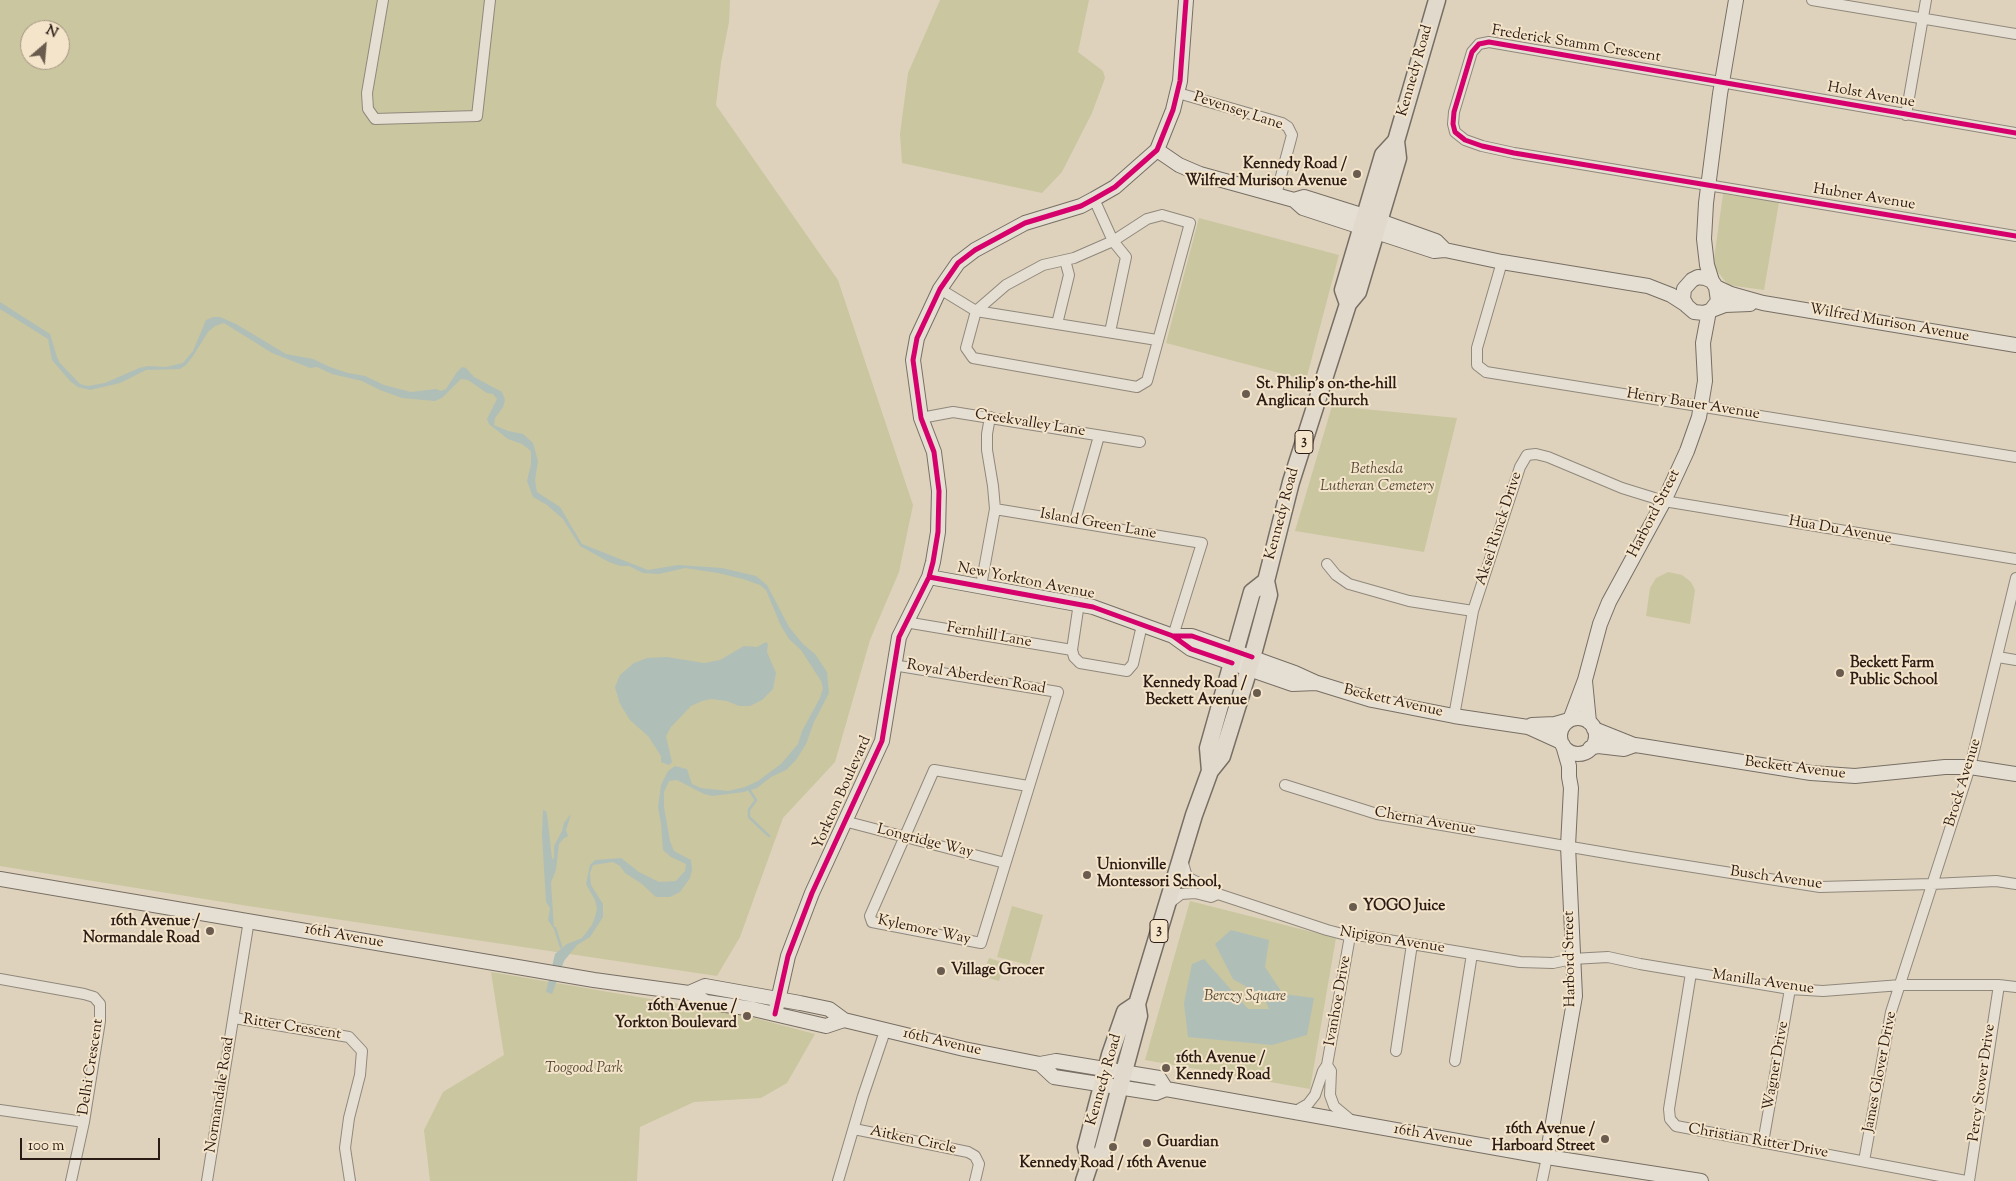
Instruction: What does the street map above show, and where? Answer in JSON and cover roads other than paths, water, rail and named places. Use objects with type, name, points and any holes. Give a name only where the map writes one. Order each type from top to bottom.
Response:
[{"type":"main road","name":"Kennedy Road","points":[[1084,1181],[1090,1163],[1102,1153],[1139,1016],[1137,1004],[1166,906],[1210,771],[1222,756],[1250,663],[1269,595],[1266,582],[1291,482],[1348,304],[1343,290],[1398,158],[1396,141],[1437,0]]},
{"type":"main road","name":"Kennedy Road","points":[[1210,771],[1208,748],[1252,592],[1266,582]]},
{"type":"main road","name":"Kennedy Road","points":[[1090,1163],[1086,1147],[1104,1077],[1125,1012],[1137,1004]]},
{"type":"street","points":[[383,0],[367,93],[368,110],[375,119],[478,116],[490,0]]},
{"type":"street","name":"Yorkton Boulevard","points":[[775,1014],[788,956],[795,936],[844,821],[882,741],[899,637],[929,577],[938,532],[939,491],[934,452],[921,418],[914,360],[917,338],[940,290],[958,263],[976,250],[1026,223],[1081,206],[1094,199],[1115,187],[1157,150],[1178,93],[1186,0]]},
{"type":"street","points":[[1157,150],[1179,164],[1200,174],[1294,200],[1304,197],[1434,252],[1445,250],[1502,262],[1648,286],[1671,295],[1694,312],[1710,310],[1718,301],[1707,266],[1704,239],[1708,185],[1722,82],[1736,0]]},
{"type":"street","points":[[1812,0],[2015,31]]},
{"type":"street","points":[[1906,115],[1926,0]]},
{"type":"street","name":"Frederick Stamm Crescent","points":[[1708,185],[1482,146],[1465,140],[1456,132],[1453,124],[1454,112],[1472,52],[1483,42],[1722,82]]},
{"type":"street","name":"Holst Avenue","points":[[1722,82],[2016,133]]},
{"type":"street","name":"Pevensey Lane","points":[[1178,93],[1282,123],[1288,127],[1292,135],[1276,195]]},
{"type":"street","name":"Hubner Avenue","points":[[1708,185],[2016,236]]},
{"type":"street","points":[[1094,199],[1113,241],[1126,257],[1110,332]]},
{"type":"street","points":[[1162,215],[1190,223],[1147,381],[1137,387],[973,358],[966,348],[976,311],[1006,285],[1043,265],[1065,260],[1113,241],[1147,219],[1162,215]]},
{"type":"street","points":[[1686,305],[1683,294],[1691,281],[1704,239]]},
{"type":"street","points":[[1057,324],[1069,275],[1065,260]]},
{"type":"street","name":"Henry Bauer Avenue","points":[[1502,262],[1477,348],[1477,365],[1486,372],[2016,457]]},
{"type":"street","points":[[1648,286],[1691,281],[1702,277],[1714,284]]},
{"type":"street","name":"Wilfred Murison Avenue","points":[[1714,284],[1731,294],[1763,303],[2016,345]]},
{"type":"street","points":[[940,290],[976,311],[1157,340]]},
{"type":"street","name":"Wilfred Murison Avenue","points":[[1710,310],[1725,305],[1763,303]]},
{"type":"street","name":"Harbord Street","points":[[1686,305],[1696,326],[1698,338],[1703,343]]},
{"type":"street","name":"Harbord Street","points":[[1569,720],[1585,680],[1600,624],[1664,501],[1687,450],[1699,417],[1705,380],[1703,343],[1710,310]]},
{"type":"street","name":"Creekvalley Lane","points":[[921,418],[953,412],[1140,442]]},
{"type":"street","points":[[982,586],[995,509],[987,450],[990,417]]},
{"type":"street","points":[[1075,521],[1099,436]]},
{"type":"street","name":"Aksel Rinck Drive","points":[[1454,716],[1473,612],[1520,467],[1527,455],[1536,454],[1548,457],[1622,488],[1664,501]]},
{"type":"street","name":"Hua Du Avenue","points":[[1664,501],[2016,559]]},
{"type":"street","name":"Island Green Lane","points":[[995,509],[1202,543],[1173,636]]},
{"type":"street","points":[[1328,564],[1336,575],[1349,584],[1409,601],[1473,612]]},
{"type":"street","name":"New Yorkton Avenue","points":[[929,577],[1080,603],[1173,636],[1192,636],[1250,663]]},
{"type":"street","name":"Brock Avenue","points":[[1901,985],[1970,767],[2016,578]]},
{"type":"street","points":[[1080,603],[1072,650],[1074,657],[1080,663],[1127,671],[1133,664],[1142,625]]},
{"type":"street","name":"Fernhill Lane","points":[[905,622],[1072,650]]},
{"type":"street","points":[[1998,657],[2016,660]]},
{"type":"street","name":"Beckett Avenue","points":[[1250,663],[1292,684],[1317,683],[1372,700],[1454,716],[1528,727],[1562,744]]},
{"type":"street","name":"Royal Aberdeen Road","points":[[893,665],[1058,692]]},
{"type":"street","name":"Harbord Street","points":[[1585,680],[1592,726]]},
{"type":"street","name":"Kylemore Way","points":[[1028,786],[934,770],[870,916],[872,922],[982,943],[1058,692]]},
{"type":"street","points":[[1580,718],[1592,726],[1594,741],[1589,749],[1581,753],[1573,753],[1562,744],[1561,730],[1569,720],[1580,718]]},
{"type":"street","name":"Beckett Avenue","points":[[1528,727],[1569,720]]},
{"type":"street","name":"Beckett Avenue","points":[[1592,726],[1635,745],[1811,773],[1855,776],[1945,767],[1970,767],[2016,774]]},
{"type":"street","name":"Harbord Street","points":[[1547,1157],[1575,996],[1568,846],[1571,788],[1569,766],[1562,744]]},
{"type":"street","name":"Beckett Avenue","points":[[1589,749],[1598,746],[1624,749],[1635,745]]},
{"type":"street","name":"Harbord Street","points":[[1571,788],[1574,784],[1580,762],[1589,749]]},
{"type":"street","name":"Cherna Avenue","points":[[1285,785],[1377,814],[1568,846]]},
{"type":"street","name":"Longridge Way","points":[[844,821],[1005,863]]},
{"type":"street","name":"Busch Avenue","points":[[1568,846],[1820,887],[1996,880],[2016,884]]},
{"type":"street","name":"Nipigon Avenue","points":[[1181,858],[1187,877],[1218,894],[1326,930],[1350,936],[1364,936],[1520,962],[1553,962],[1572,959]]},
{"type":"street","name":"16th Avenue","points":[[0,879],[574,976],[689,993],[706,1002],[775,1014],[826,1026],[844,1020]]},
{"type":"street","name":"Nipigon Avenue","points":[[1166,906],[1181,894],[1195,893],[1211,897],[1218,894]]},
{"type":"street","name":"Normandale Road","points":[[207,1181],[249,920]]},
{"type":"street","name":"Ivanhoe Drive","points":[[1294,1112],[1308,1104],[1315,1095],[1327,1065],[1350,936]]},
{"type":"street","points":[[1396,1051],[1412,944]]},
{"type":"street","points":[[1455,1061],[1472,954]]},
{"type":"street","name":"Manilla Avenue","points":[[1572,959],[1608,957],[1790,989],[1823,991],[1901,985],[1999,985],[2016,988]]},
{"type":"street","name":"Christian Ritter Drive","points":[[1691,973],[1669,1109],[1670,1119],[1680,1128],[1967,1181]]},
{"type":"street","name":"Delhi Crescent","points":[[0,979],[84,994],[94,997],[100,1004],[100,1021],[84,1122],[0,1110]]},
{"type":"street","name":"James Glover Drive","points":[[1864,1161],[1891,1012],[1901,985]]},
{"type":"street","name":"Percy Stover Drive","points":[[1967,1181],[1999,985]]},
{"type":"street","name":"16th Avenue","points":[[689,993],[705,986],[779,998],[829,1009],[844,1020],[885,1031],[1040,1064],[1056,1061],[1104,1077],[1123,1080],[1156,1093],[1166,1089],[1547,1157],[1701,1181]]},
{"type":"street","name":"Wagner Drive","points":[[1763,1143],[1790,989]]},
{"type":"street","name":"Ritter Crescent","points":[[234,1018],[349,1037],[362,1051],[360,1075],[349,1118],[345,1148],[350,1181]]},
{"type":"street","name":"Aitken Circle","points":[[838,1181],[885,1031]]},
{"type":"street","name":"Ivanhoe Drive","points":[[1327,1065],[1331,1071],[1330,1094],[1334,1106],[1354,1123]]},
{"type":"street","points":[[71,1181],[84,1122]]},
{"type":"street","name":"Aitken Circle","points":[[854,1129],[968,1152],[975,1156],[979,1164],[975,1181]]},
{"type":"street","points":[[1542,1181],[1547,1157]]},
{"type":"waterway","points":[[750,791],[756,800],[749,810],[749,817],[769,836]]},
{"type":"waterway","points":[[555,928],[561,947]]},
{"type":"place","name":"Kennedy Road / Wilfred Murison Avenue","points":[[1357,174]]},
{"type":"place","name":"St. Philip's on-the-hill Anglican Church","points":[[1246,394]]},
{"type":"place","name":"Beckett Farm Public School","points":[[1840,673]]},
{"type":"place","name":"Kennedy Road / Beckett Avenue","points":[[1257,693]]},
{"type":"place","name":"Unionville Montessori School,","points":[[1087,875]]},
{"type":"place","name":"YOGO Juice","points":[[1353,907]]},
{"type":"place","name":"16th Avenue / Normandale Road","points":[[210,931]]},
{"type":"place","name":"Village Grocer","points":[[941,971]]},
{"type":"place","name":"16th Avenue / Yorkton Boulevard","points":[[747,1016]]},
{"type":"place","name":"16th Avenue / Kennedy Road","points":[[1166,1068]]},
{"type":"place","name":"16th Avenue / Harboard Street","points":[[1605,1139]]},
{"type":"place","name":"Guardian","points":[[1147,1143]]},
{"type":"place","name":"Kennedy Road / 16th Avenue","points":[[1113,1147]]},
{"type":"park label","name":"Bethesda Lutheran Cemetery","points":[[1377,478]]},
{"type":"park label","name":"Berczy Square","points":[[1245,997]]},
{"type":"park label","name":"Toogood Park","points":[[584,1069]]}]
